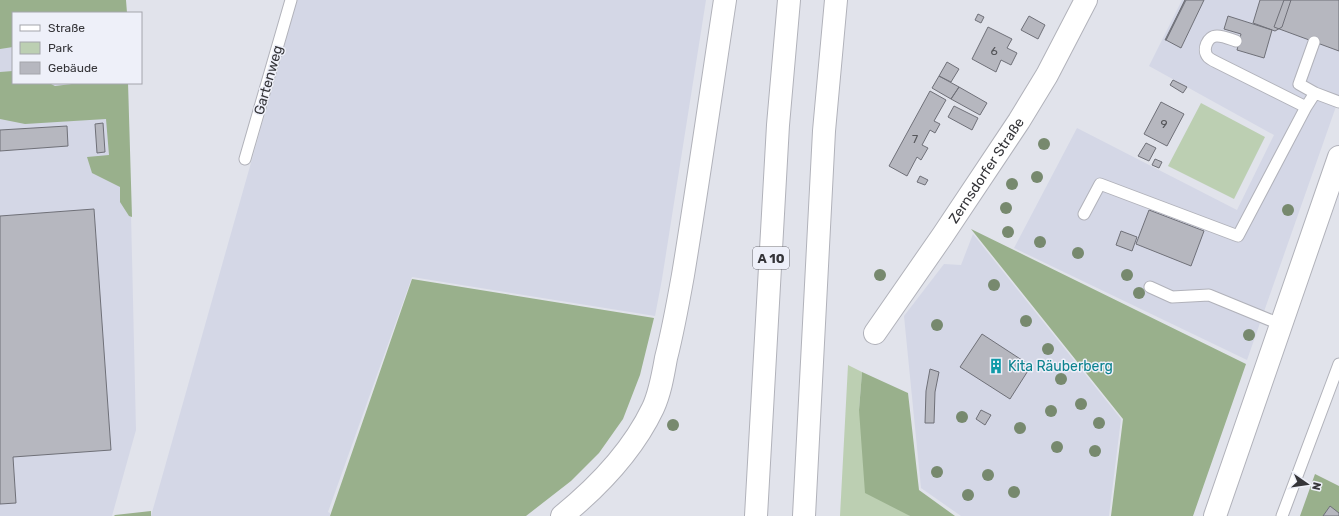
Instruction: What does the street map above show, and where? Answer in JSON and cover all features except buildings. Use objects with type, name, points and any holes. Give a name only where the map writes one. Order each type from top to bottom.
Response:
[{"type":"main road","points":[[562,516],[584,498],[616,466],[640,431],[653,407],[660,385],[675,319],[725,0]]},
{"type":"main road","name":"A 10","points":[[756,516],[778,125],[789,0]]},
{"type":"main road","points":[[804,516],[824,130],[836,0]]},
{"type":"main road","name":"Zernsdorfer Straße","points":[[875,333],[1019,121],[1047,75],[1086,0]]},
{"type":"main road","points":[[1215,516],[1339,157]]},
{"type":"lane","name":"Gartenweg","points":[[245,159],[291,0]]},
{"type":"lane","points":[[1236,41],[1218,36],[1212,37],[1206,44],[1205,52],[1209,58],[1216,62],[1306,107]]},
{"type":"lane","points":[[1314,42],[1299,84],[1339,102]]},
{"type":"lane","points":[[1084,214],[1100,184],[1238,236],[1315,92]]},
{"type":"lane","points":[[1150,287],[1172,297],[1209,294],[1282,325]]},
{"type":"lane","points":[[1282,516],[1339,364]]},
{"type":"shaded area","points":[[0,0],[12,12],[12,84],[128,84],[136,430],[112,516],[0,516]]},
{"type":"shaded area","points":[[297,0],[706,0],[655,316],[412,277],[328,512],[330,513],[330,516],[151,516]]},
{"type":"shaded area","points":[[1182,0],[1339,0],[1339,98],[1247,360],[1014,248],[1077,128],[1237,210],[1274,135],[1149,66]]},
{"type":"shaded area","points":[[973,234],[1121,419],[1109,516],[961,516],[921,488],[904,316],[944,264],[961,265]]},
{"type":"green space","points":[[0,0],[126,0],[127,12],[12,12],[12,47],[0,49]]},
{"type":"green space","points":[[12,71],[12,84],[51,84],[55,86],[72,84],[128,84],[132,217],[129,216],[120,202],[120,187],[92,173],[87,157],[109,155],[106,119],[25,124],[0,119],[0,72]]},
{"type":"green space","points":[[1201,103],[1265,137],[1234,199],[1168,166]]},
{"type":"green space","points":[[971,229],[1246,364],[1193,516],[1111,516],[1123,419]]},
{"type":"green space","points":[[412,279],[654,318],[640,375],[623,419],[599,453],[571,481],[526,516],[330,516]]},
{"type":"green space","points":[[848,365],[862,372],[859,410],[906,513],[910,516],[840,516]]},
{"type":"green space","points":[[862,372],[908,393],[919,490],[955,516],[910,516],[865,493],[859,410]]},
{"type":"green space","points":[[1315,474],[1339,486],[1339,516],[1300,516]]},
{"type":"green space","points":[[151,511],[151,516],[114,516],[115,515]]},
{"type":"place","name":"Kita Räuberberg","points":[[996,366]]}]
